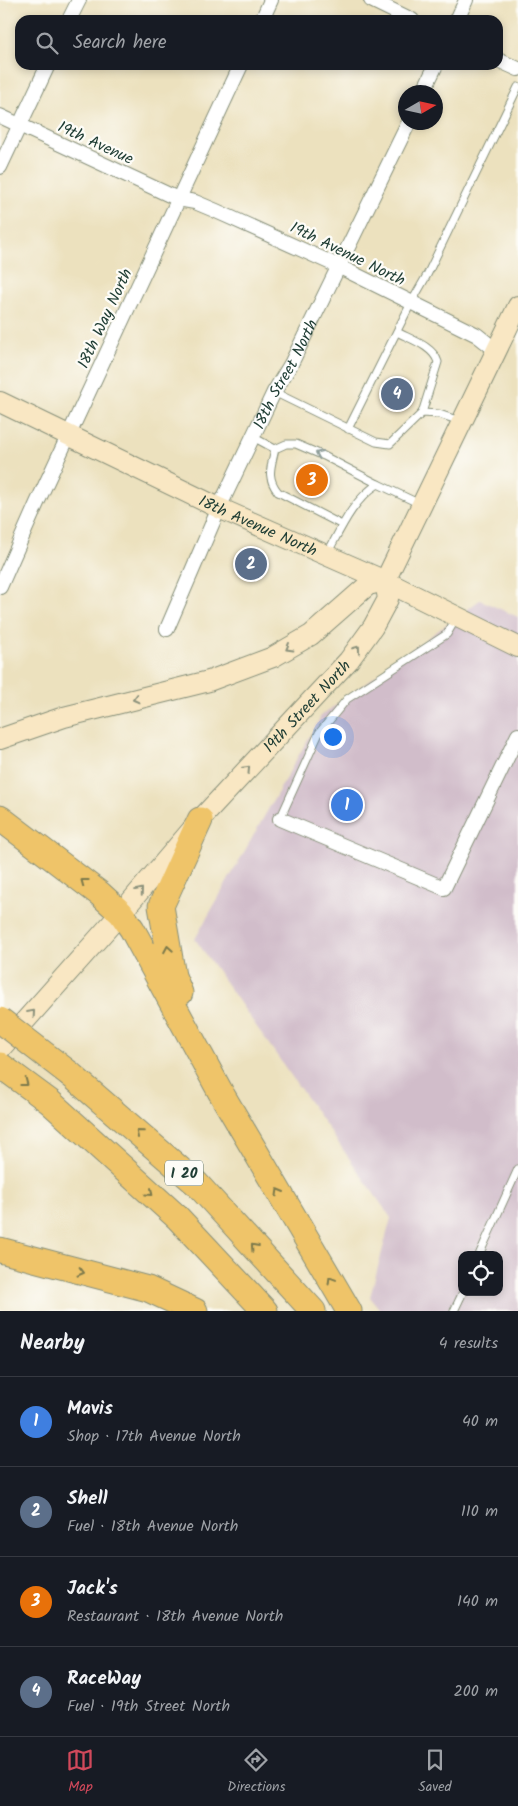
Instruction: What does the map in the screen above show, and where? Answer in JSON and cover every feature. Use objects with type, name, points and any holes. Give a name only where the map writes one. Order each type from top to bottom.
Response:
[{"type":"highway","points":[[0,818],[100,894],[121,913],[134,931],[221,1092],[349,1311]]},
{"type":"highway","points":[[200,820],[161,906],[172,976],[221,1092]]},
{"type":"highway","name":"I 20","points":[[0,1020],[70,1074],[197,1184],[286,1284],[313,1311]]},
{"type":"highway","name":"I 20","points":[[0,1065],[50,1102],[178,1218],[265,1311]]},
{"type":"highway","points":[[0,1250],[148,1289],[195,1311]]},
{"type":"highway","points":[[0,1266],[56,1265]]},
{"type":"main road","name":"19th Street North","points":[[0,1049],[121,913],[200,820],[349,660],[373,627],[388,599],[385,581],[518,306]]},
{"type":"main road","name":"18th Avenue North","points":[[0,402],[219,508],[385,581],[518,647]]},
{"type":"main road","points":[[0,739],[64,717],[208,681],[273,657],[311,634],[368,585],[385,581]]},
{"type":"street","points":[[72,15],[79,0]]},
{"type":"street","points":[[264,15],[271,0]]},
{"type":"street","points":[[371,0],[402,15]]},
{"type":"street","points":[[459,15],[466,0]]},
{"type":"street","points":[[503,62],[518,69]]},
{"type":"street","points":[[0,167],[46,70]]},
{"type":"street","name":"18th Way North","points":[[0,587],[37,503],[239,70]]},
{"type":"street","points":[[426,85],[434,70]]},
{"type":"street","name":"19th Avenue","points":[[0,116],[178,199]]},
{"type":"street","name":"18th Street North","points":[[167,629],[219,508],[274,392],[291,364],[404,130]]},
{"type":"street","name":"19th Avenue North","points":[[178,199],[204,205],[338,266],[477,335],[497,351]]},
{"type":"street","points":[[280,819],[444,888],[518,735]]},
{"type":"lane","points":[[348,429],[427,275],[518,87]]},
{"type":"lane","points":[[274,392],[376,442],[390,444],[422,413],[438,368],[436,357],[428,349],[397,332]]},
{"type":"lane","points":[[422,413],[439,414],[462,422]]},
{"type":"lane","points":[[253,437],[275,450]]},
{"type":"lane","points":[[342,525],[278,492],[271,483],[270,474],[275,450],[286,444],[296,444],[422,505]]},
{"type":"lane","points":[[326,556],[347,516],[368,490],[378,484]]},
{"type":"lane","points":[[280,819],[319,733],[334,713],[347,699],[447,634],[457,617]]},
{"type":"lane","points":[[481,1251],[518,1169]]},
{"type":"lane","points":[[454,1311],[461,1296]]},
{"type":"shaded area","points":[[480,600],[518,617],[518,1311],[381,1311],[370,1297],[391,1218],[195,939],[321,716]]},
{"type":"place","name":"RaceWay","points":[[397,394]]},
{"type":"place","name":"Jack's","points":[[312,480]]},
{"type":"place","name":"Shell","points":[[251,564]]},
{"type":"place","name":"Mavis","points":[[347,805]]}]
